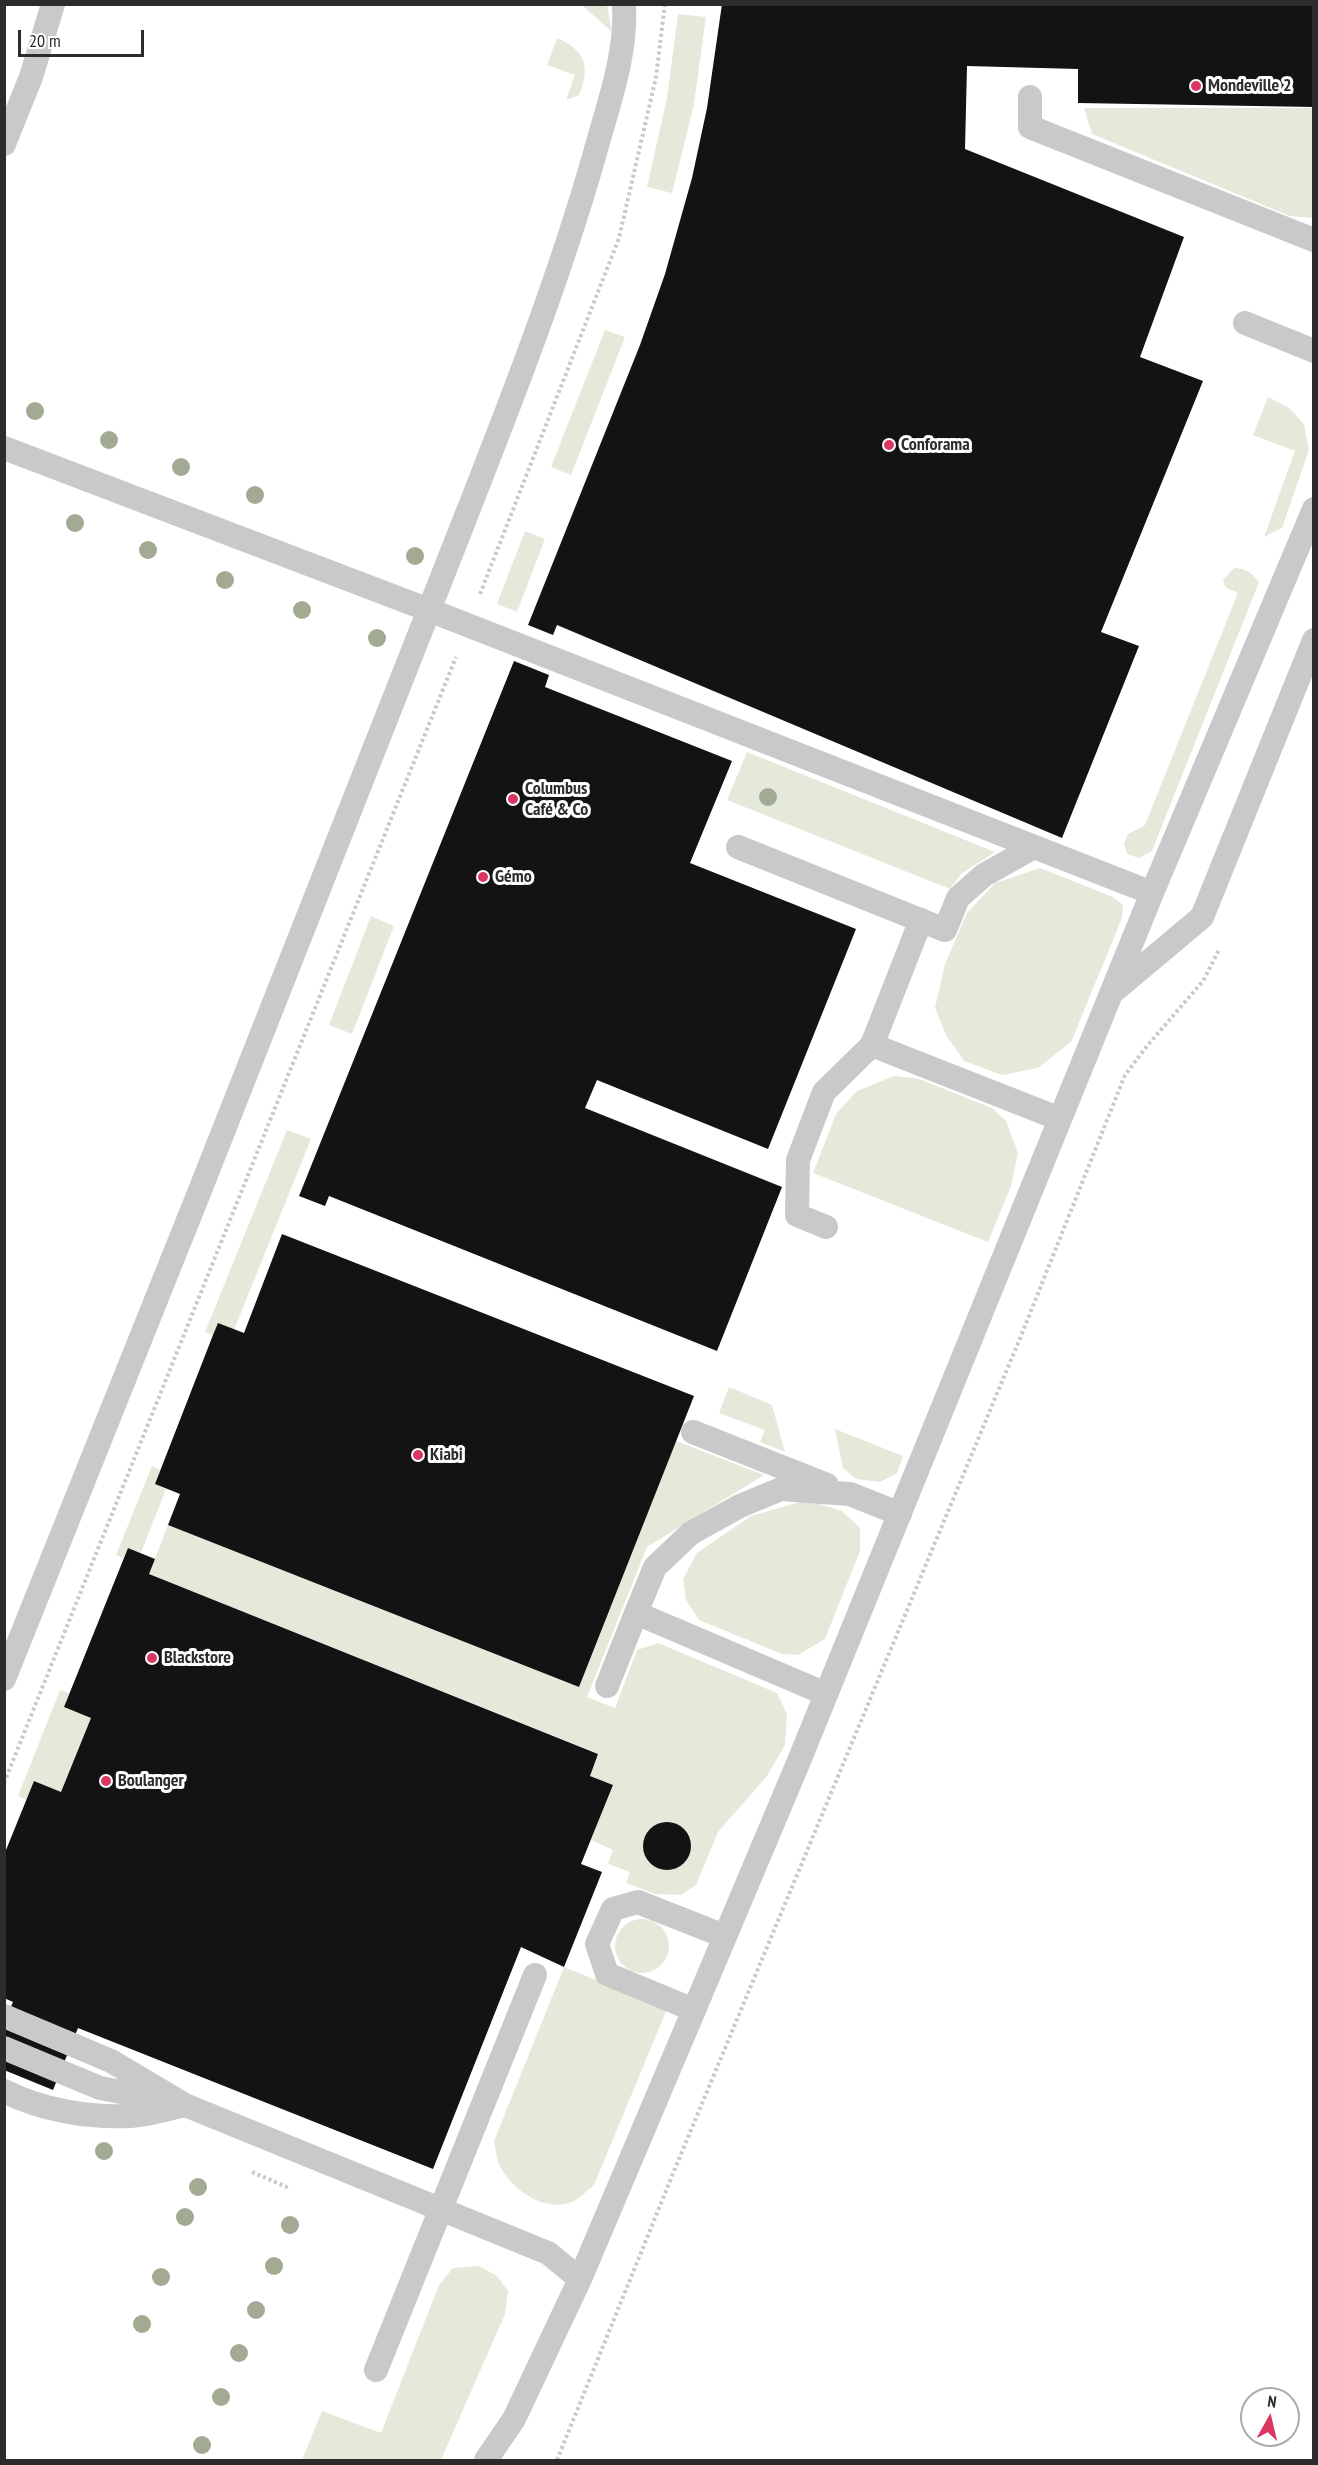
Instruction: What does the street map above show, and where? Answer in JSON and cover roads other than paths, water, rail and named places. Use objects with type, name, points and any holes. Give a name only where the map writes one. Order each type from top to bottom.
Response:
[{"type":"lane","points":[[4,144],[31,77],[53,4]]},
{"type":"lane","points":[[4,1679],[429,610],[539,327],[573,230],[611,97],[626,29],[624,4]]},
{"type":"lane","points":[[1030,97],[1030,127],[1314,240]]},
{"type":"lane","points":[[1245,323],[1314,351]]},
{"type":"lane","points":[[4,448],[429,610],[1152,893]]},
{"type":"lane","points":[[486,2460],[514,2419],[579,2279],[694,2010],[900,1514],[1152,893],[1314,509]]},
{"type":"lane","points":[[1111,994],[1202,917],[1314,640]]},
{"type":"lane","points":[[738,847],[945,930],[958,898],[984,875],[1034,847]]},
{"type":"lane","points":[[826,1227],[797,1215],[798,1160],[824,1092],[872,1045],[921,920]]},
{"type":"lane","points":[[872,1045],[1060,1119]]},
{"type":"lane","points":[[693,1432],[900,1514]]},
{"type":"lane","points":[[607,1686],[655,1567],[691,1533],[740,1506],[781,1488],[849,1494]]},
{"type":"lane","points":[[636,1614],[826,1694]]},
{"type":"lane","points":[[694,2010],[608,1974],[597,1944],[613,1909],[638,1902],[724,1936]]},
{"type":"lane","points":[[376,2370],[535,1975]]},
{"type":"lane","points":[[4,2016],[111,2061],[185,2105]]},
{"type":"lane","points":[[4,2031],[548,2253],[579,2279]]},
{"type":"lane","points":[[4,2048],[100,2088],[185,2105]]},
{"type":"lane","points":[[4,2091],[20,2099],[72,2113],[131,2116],[185,2105]]},
{"type":"lane","points":[[506,2460],[514,2419]]},
{"type":"place","name":"Mondeville 2","points":[[1196,86]]},
{"type":"place","name":"Conforama","points":[[889,445]]},
{"type":"place","name":"Columbus Café & Co","points":[[513,799]]},
{"type":"place","name":"Gémo","points":[[483,877]]},
{"type":"place","name":"Kiabi","points":[[418,1455]]},
{"type":"place","name":"Blackstore","points":[[152,1658]]},
{"type":"place","name":"Boulanger","points":[[106,1781]]}]
